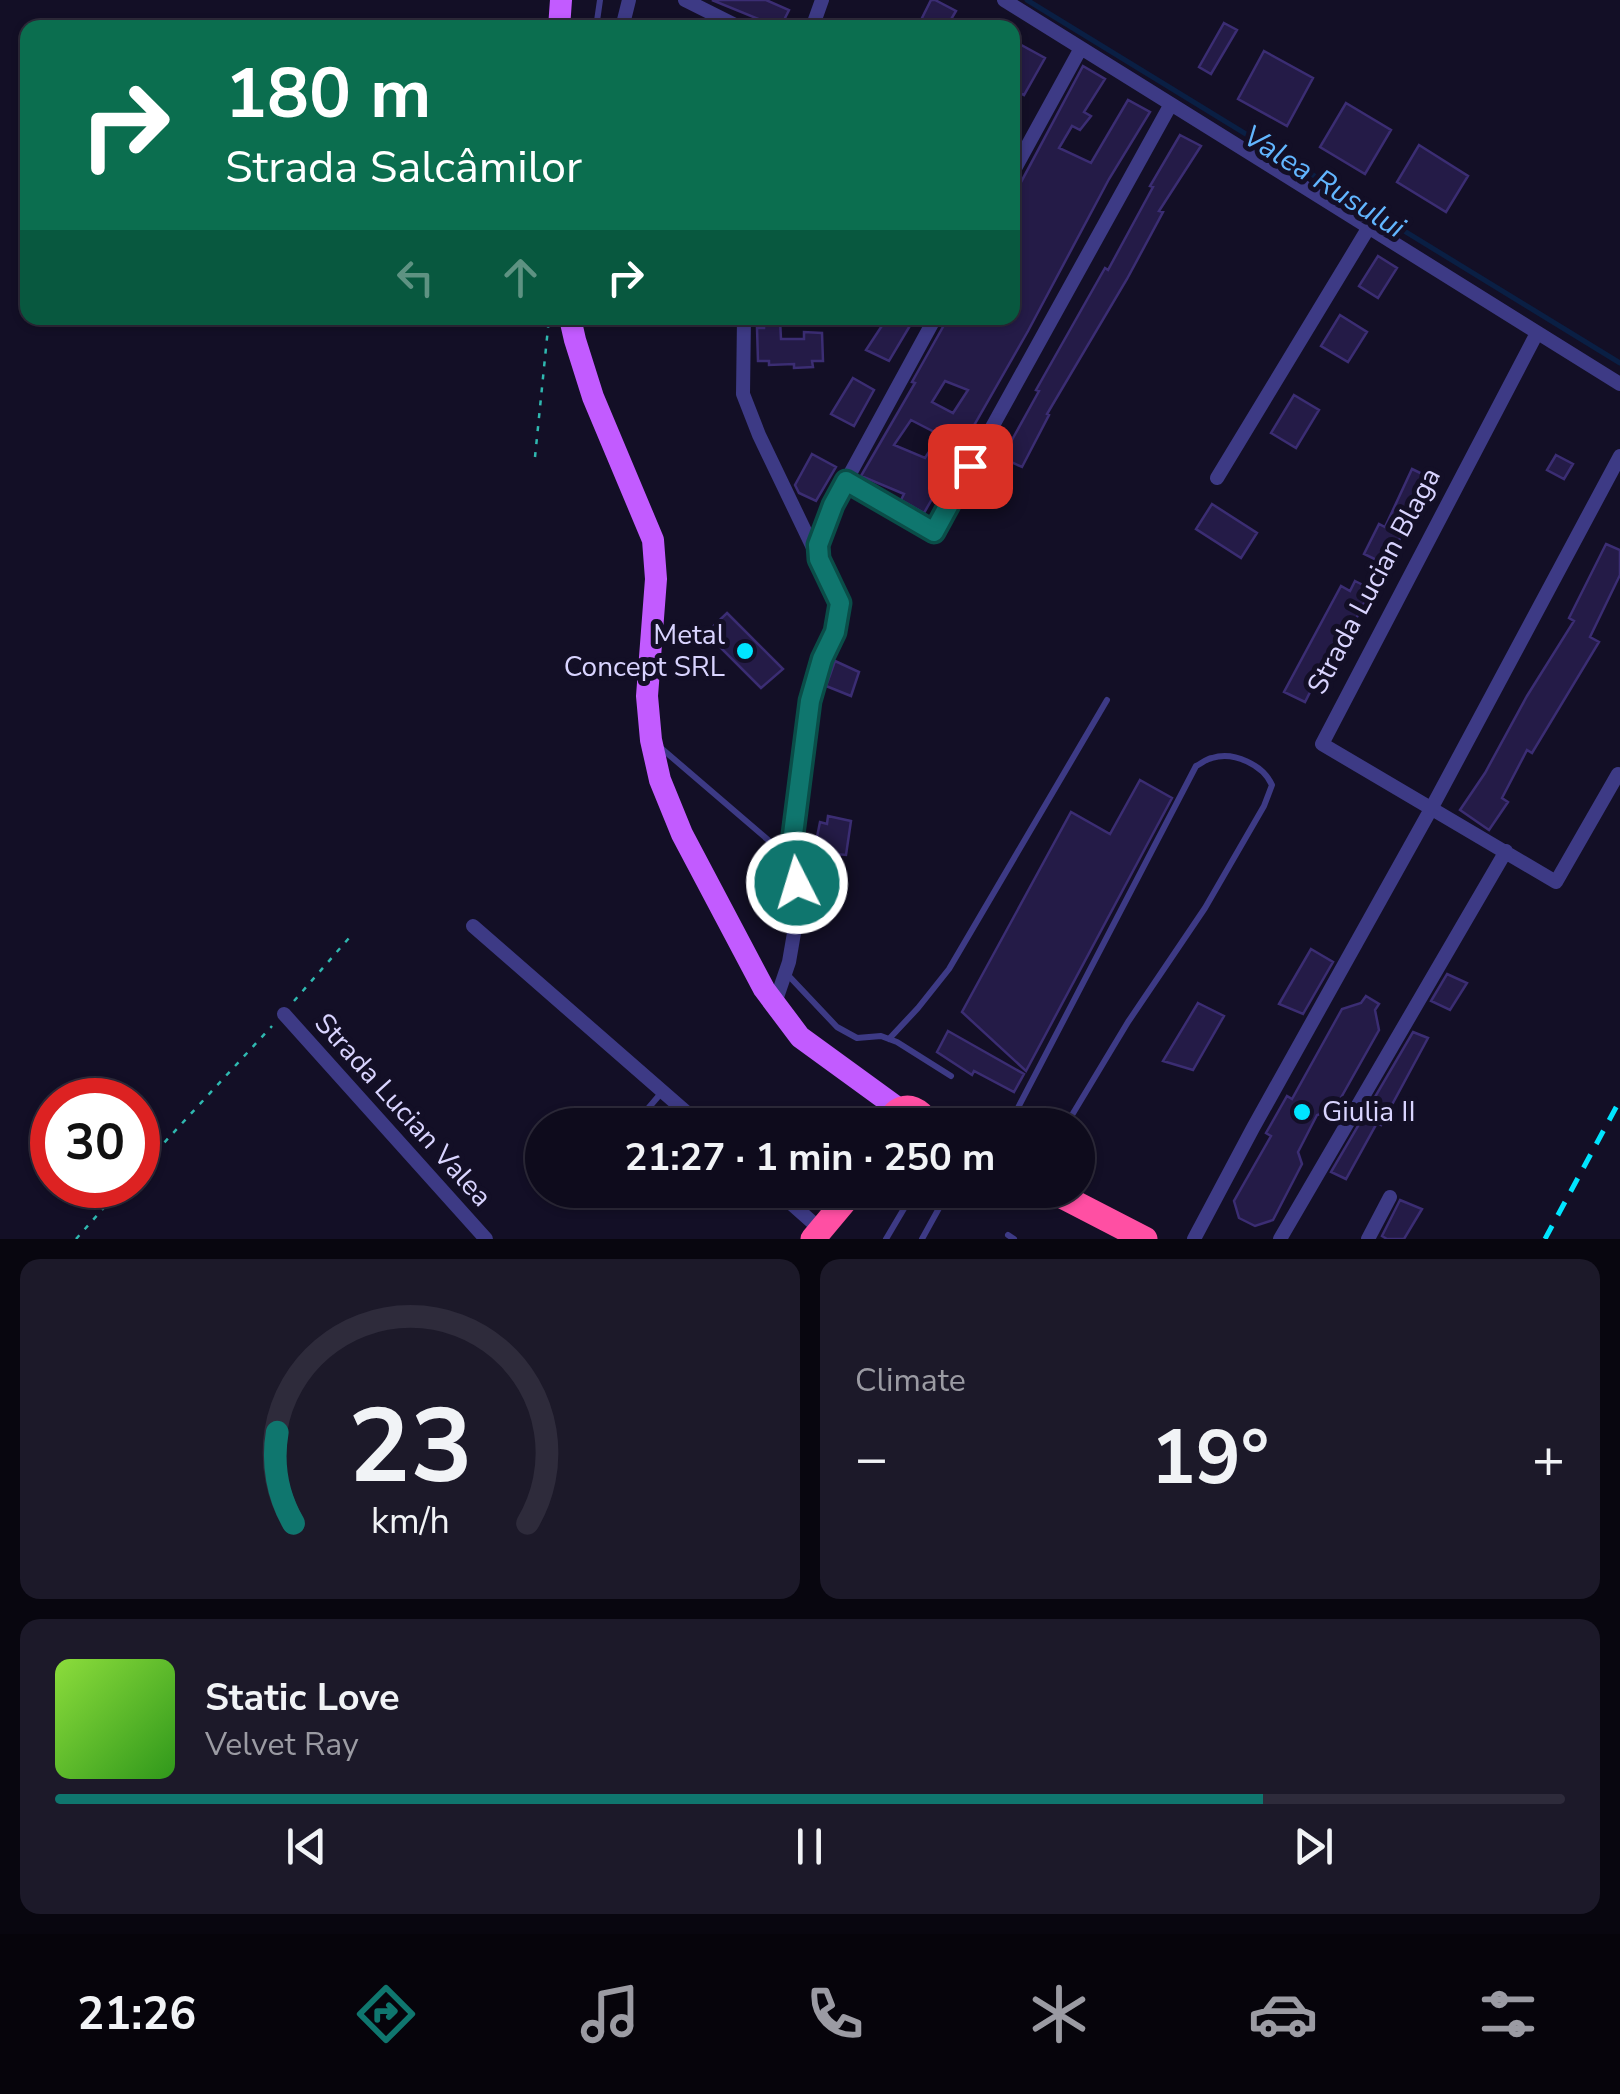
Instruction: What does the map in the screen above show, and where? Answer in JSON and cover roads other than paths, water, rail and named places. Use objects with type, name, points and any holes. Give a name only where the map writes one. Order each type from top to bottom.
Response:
[{"type":"highway","points":[[817,1234],[839,1208]]},
{"type":"highway","points":[[1085,1208],[1145,1239]]},
{"type":"main road","points":[[571,325],[593,397],[653,540],[656,579],[647,696],[660,780],[682,834],[764,989],[800,1037],[877,1093],[887,1108]]},
{"type":"street","points":[[685,0],[725,20]]},
{"type":"street","points":[[1004,0],[1620,384]]},
{"type":"street","points":[[1020,159],[1081,48]]},
{"type":"street","points":[[846,481],[934,532],[1171,104]]},
{"type":"street","points":[[1216,478],[1368,227]]},
{"type":"street","points":[[744,325],[743,394],[840,603],[835,632],[822,659],[810,701],[790,858],[798,904],[786,972],[775,1003]]},
{"type":"street","points":[[819,559],[818,545],[833,505],[931,325]]},
{"type":"street","name":"Strada Lucian Blaga","points":[[1537,332],[1322,744],[1556,882],[1618,774]]},
{"type":"street","points":[[1194,1239],[1620,456]]},
{"type":"street","points":[[1280,1239],[1506,850]]},
{"type":"street","points":[[473,926],[682,1108]]},
{"type":"street","name":"Strada Lucian Valea","points":[[284,1014],[485,1239]]},
{"type":"street","points":[[1368,1239],[1390,1197]]},
{"type":"street","points":[[793,1208],[817,1234]]},
{"type":"lane","points":[[889,1039],[949,969],[1107,700]]},
{"type":"lane","points":[[652,740],[790,858]]},
{"type":"lane","points":[[1018,1108],[1196,766],[1214,756],[1243,760],[1266,772],[1272,785],[1264,806],[1205,908],[1128,1022],[1076,1108]]},
{"type":"lane","points":[[786,972],[837,1027],[857,1038],[889,1039],[951,1076]]},
{"type":"lane","points":[[649,1108],[663,1092]]},
{"type":"lane","points":[[886,1239],[904,1208]]},
{"type":"lane","points":[[922,1239],[939,1208]]},
{"type":"waterway","name":"Valea Rusului","points":[[1027,0],[1620,363]]},
{"type":"railway","points":[[1545,1239],[1620,1100]]},
{"type":"place","name":"Metal Concept SRL","points":[[745,651]]},
{"type":"place","name":"Giulia II","points":[[1302,1112]]}]
